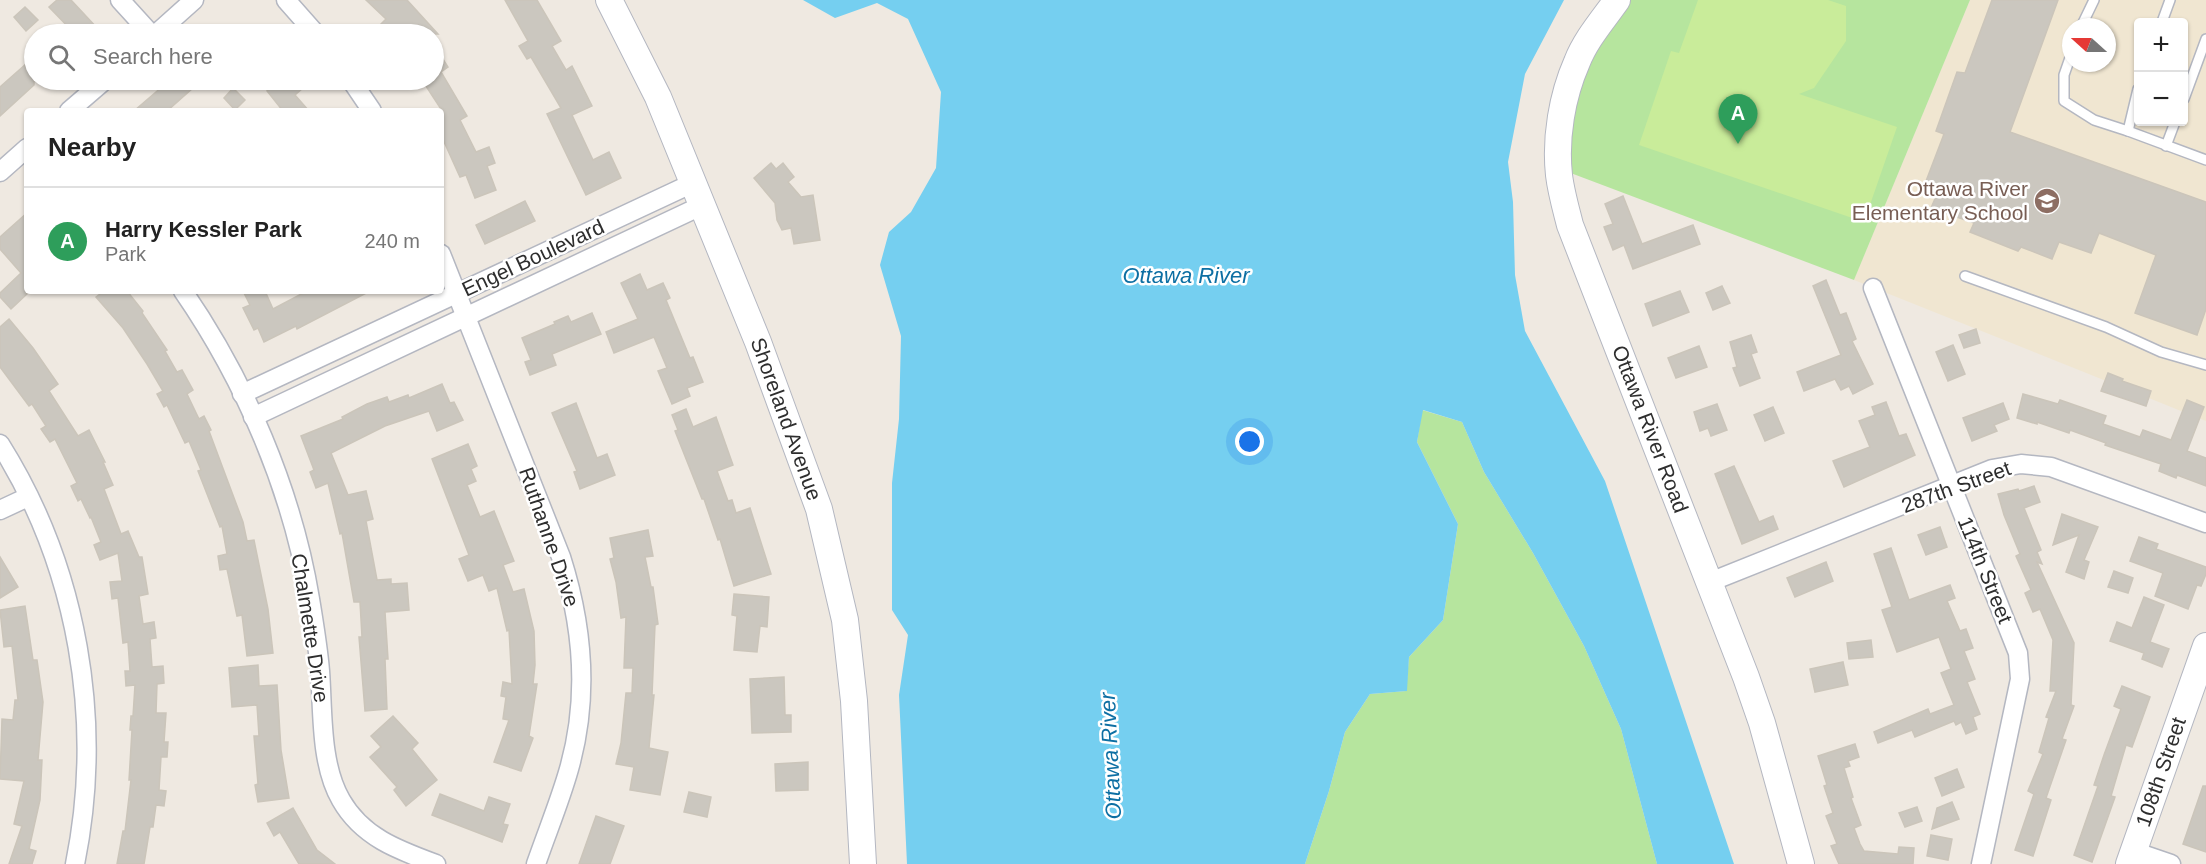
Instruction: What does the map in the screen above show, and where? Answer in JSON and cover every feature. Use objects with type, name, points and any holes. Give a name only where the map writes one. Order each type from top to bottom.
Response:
[{"type":"street","points":[[120,0],[142,24]]},
{"type":"street","points":[[167,24],[194,0]]},
{"type":"street","points":[[286,0],[307,24]]},
{"type":"street","name":"Shoreland Avenue","points":[[609,0],[658,98],[698,194],[789,424],[819,508],[845,620],[854,701],[863,864]]},
{"type":"street","name":"Ottawa River Road","points":[[1617,0],[1588,41],[1577,61],[1568,86],[1559,131],[1559,175],[1570,225],[1710,582],[1762,723],[1801,864]]},
{"type":"street","points":[[72,108],[93,90]]},
{"type":"street","points":[[358,90],[370,108]]},
{"type":"street","points":[[0,172],[24,151]]},
{"type":"street","name":"Engel Boulevard","points":[[242,394],[457,293],[698,194]]},
{"type":"street","name":"Engel Boulevard","points":[[253,417],[465,316],[698,194]]},
{"type":"street","name":"Ruthanne Drive","points":[[444,261],[561,557],[572,594],[580,640],[580,705],[575,743],[566,778],[536,864]]},
{"type":"street","name":"114th Street","points":[[1873,288],[2018,653],[2020,679],[1981,864]]},
{"type":"street","name":"Chalmette Drive","points":[[185,294],[242,394],[284,499],[304,568],[319,661],[328,761],[336,789],[353,818],[372,835],[396,849],[436,864]]},
{"type":"street","points":[[0,444],[28,497],[59,571],[73,622],[87,725],[84,809],[75,864]]},
{"type":"street","name":"287th Street","points":[[1710,582],[1992,469],[2020,464],[2051,467],[2206,523]]},
{"type":"street","points":[[0,510],[28,497]]},
{"type":"street","name":"108th Street","points":[[2131,858],[2206,648]]},
{"type":"street","points":[[2131,858],[2171,864]]},
{"type":"lane","points":[[2085,18],[2094,0]]},
{"type":"lane","points":[[2163,18],[2170,0]]},
{"type":"lane","points":[[2188,88],[2206,39]]},
{"type":"lane","points":[[2065,72],[2064,101],[2094,120],[2206,160]]},
{"type":"lane","points":[[2128,131],[2134,109]]},
{"type":"lane","points":[[2166,146],[2174,126]]},
{"type":"lane","points":[[1965,276],[2106,327],[2161,352],[2206,365]]},
{"type":"shaded area","name":"Ottawa River Elementary School","points":[[1970,0],[2206,0],[2206,421],[1854,280]]},
{"type":"green space","points":[[1629,0],[1970,0],[1854,280],[1568,172],[1566,154],[1582,72]]},
{"type":"green space","points":[[1698,0],[1828,0],[1846,6],[1846,41],[1814,88],[1799,94],[1897,127],[1864,222],[1639,145],[1671,51],[1679,53]]},
{"type":"green space","points":[[1422,410],[1462,422],[1484,472],[1533,553],[1584,646],[1621,729],[1657,864],[1305,864],[1345,732],[1370,694],[1406,691],[1409,657],[1443,620],[1458,524],[1417,442]]},
{"type":"water","name":"Ottawa River","points":[[803,0],[1564,0],[1525,74],[1508,162],[1513,202],[1515,275],[1525,331],[1605,481],[1734,864],[1657,864],[1621,729],[1584,646],[1533,553],[1484,472],[1462,422],[1423,410],[1417,442],[1458,524],[1443,620],[1409,657],[1407,691],[1370,694],[1345,732],[1305,864],[907,864],[899,695],[908,635],[892,610],[892,483],[899,419],[901,336],[880,265],[889,232],[911,212],[936,168],[941,92],[908,19],[877,3],[835,18]]},
{"type":"building","points":[[57,0],[71,0],[93,24],[65,24],[49,7]]},
{"type":"building","points":[[366,0],[407,0],[429,24],[381,24],[386,19]]},
{"type":"building","points":[[505,0],[537,0],[561,41],[552,46],[566,70],[572,66],[592,106],[572,115],[593,160],[609,152],[621,178],[586,195],[547,114],[561,108],[531,57],[527,59],[519,46],[528,41]]},
{"type":"building","points":[[1992,0],[2058,0],[2010,132],[2206,202],[2206,309],[2197,335],[2135,313],[2156,255],[2099,233],[2091,253],[2059,242],[2052,259],[2021,247],[2018,251],[1970,232],[1974,223],[1931,208],[1937,194],[1923,189],[1944,134],[1936,131],[1957,72],[1965,73]]},
{"type":"building","points":[[25,7],[38,20],[34,24],[24,24],[24,29],[14,17]]},
{"type":"building","points":[[24,66],[24,90],[29,90],[0,116],[0,87]]},
{"type":"building","points":[[444,77],[467,116],[460,120],[476,152],[489,147],[495,163],[487,166],[496,190],[475,198],[466,175],[460,177],[444,142],[444,108],[440,108],[429,90],[444,90]]},
{"type":"building","points":[[158,90],[191,90],[170,108],[137,108]]},
{"type":"building","points":[[231,90],[235,90],[245,100],[237,108],[233,108],[224,98]]},
{"type":"building","points":[[301,90],[295,95],[306,108],[281,108],[267,91]]},
{"type":"building","points":[[771,163],[776,169],[783,163],[794,177],[788,182],[801,197],[813,195],[820,240],[794,244],[791,228],[782,230],[777,220],[775,203],[754,178]]},
{"type":"building","points":[[1623,196],[1642,244],[1693,225],[1700,244],[1633,269],[1624,245],[1613,250],[1604,227],[1613,224],[1605,204]]},
{"type":"building","points":[[525,201],[535,221],[485,244],[476,225]]},
{"type":"building","points":[[24,216],[24,294],[27,294],[11,309],[0,297],[0,293],[21,273],[0,249],[0,237]]},
{"type":"building","points":[[640,274],[647,290],[663,283],[670,298],[666,300],[690,358],[693,357],[703,382],[687,388],[690,396],[672,404],[658,371],[667,368],[654,337],[614,353],[606,332],[638,319],[621,283]]},
{"type":"building","points":[[1826,280],[1840,315],[1846,313],[1856,339],[1852,341],[1873,384],[1853,394],[1849,386],[1841,390],[1835,379],[1804,391],[1797,372],[1841,355],[1813,286]]},
{"type":"building","points":[[1722,286],[1730,303],[1713,310],[1706,293]]},
{"type":"building","points":[[1680,291],[1689,312],[1653,326],[1645,304]]},
{"type":"building","points":[[100,294],[129,294],[143,311],[142,313],[167,350],[165,351],[177,372],[182,370],[193,390],[187,394],[199,419],[204,416],[211,430],[209,431],[243,522],[247,541],[254,540],[268,609],[273,653],[247,656],[242,615],[237,616],[227,569],[220,570],[218,556],[227,554],[222,526],[220,527],[198,471],[201,470],[189,441],[185,443],[167,405],[164,407],[157,394],[163,391],[147,364],[123,328],[96,297]]},
{"type":"building","points":[[244,294],[266,294],[273,309],[301,294],[364,294],[297,329],[296,326],[264,342],[258,328],[254,330],[243,308],[250,305]]},
{"type":"building","points":[[592,313],[601,334],[552,354],[556,365],[530,375],[525,362],[531,360],[522,338],[568,316],[571,322]]},
{"type":"building","points":[[9,319],[58,384],[49,391],[78,436],[89,430],[105,462],[103,462],[113,485],[104,489],[121,534],[128,531],[139,557],[142,557],[148,594],[139,596],[143,624],[154,622],[156,638],[150,639],[152,667],[163,666],[164,683],[157,684],[156,713],[166,713],[164,742],[168,742],[167,757],[161,757],[159,790],[166,791],[164,806],[156,805],[144,864],[117,864],[123,831],[125,831],[131,780],[129,780],[132,730],[130,730],[135,685],[126,686],[125,671],[130,671],[128,642],[123,643],[118,598],[112,599],[110,582],[122,581],[118,553],[100,560],[94,545],[101,542],[91,517],[81,499],[78,501],[71,486],[77,483],[55,439],[50,442],[41,429],[46,426],[32,404],[29,406],[0,367],[0,327]]},
{"type":"building","points":[[1976,329],[1980,343],[1964,348],[1959,335]]},
{"type":"building","points":[[1751,335],[1757,352],[1751,354],[1760,378],[1740,386],[1733,368],[1737,367],[1730,342]]},
{"type":"building","points":[[1953,345],[1965,374],[1948,381],[1936,352]]},
{"type":"building","points":[[1699,346],[1707,367],[1676,378],[1668,358]]},
{"type":"building","points":[[2108,373],[2123,379],[2122,381],[2151,391],[2146,406],[2101,391]]},
{"type":"building","points":[[442,384],[450,403],[454,402],[463,420],[437,431],[429,411],[385,426],[331,453],[348,495],[366,491],[373,519],[366,521],[377,580],[391,579],[391,584],[407,583],[409,610],[385,612],[388,659],[385,659],[387,709],[365,711],[359,637],[362,637],[360,602],[354,602],[342,533],[340,534],[328,483],[316,488],[310,472],[314,470],[301,436],[343,419],[342,417],[367,404],[387,397],[389,402],[408,395],[409,398]]},
{"type":"building","points":[[2023,394],[2058,404],[2060,400],[2106,416],[2103,424],[2140,437],[2143,430],[2171,440],[2187,400],[2204,407],[2187,451],[2206,458],[2206,486],[2159,471],[2161,464],[2105,445],[2106,443],[2070,430],[2069,433],[2017,418]]},
{"type":"building","points":[[1886,402],[1899,436],[1906,434],[1915,455],[1844,487],[1833,461],[1870,447],[1859,421],[1875,415],[1872,407]]},
{"type":"building","points":[[576,403],[597,458],[607,454],[615,475],[580,489],[574,472],[577,471],[552,413]]},
{"type":"building","points":[[2003,403],[2009,419],[1994,425],[1997,431],[1972,441],[1963,418]]},
{"type":"building","points":[[1717,404],[1727,430],[1711,436],[1708,428],[1700,431],[1694,412]]},
{"type":"building","points":[[1773,407],[1784,433],[1765,441],[1754,415]]},
{"type":"building","points":[[686,409],[693,427],[716,417],[733,465],[717,471],[728,501],[732,500],[736,513],[750,508],[771,574],[734,586],[720,539],[718,540],[704,499],[702,499],[675,431],[678,430],[672,415]]},
{"type":"building","points":[[468,444],[477,466],[471,469],[476,481],[467,485],[480,517],[494,511],[514,561],[503,565],[513,592],[524,589],[534,631],[533,684],[537,684],[529,736],[533,738],[521,771],[494,762],[509,720],[503,719],[506,697],[501,696],[503,682],[512,684],[509,630],[507,631],[497,588],[489,591],[483,575],[468,581],[459,559],[469,555],[432,459]]},
{"type":"building","points":[[1734,466],[1759,522],[1773,516],[1778,529],[1742,544],[1715,474]]},
{"type":"building","points":[[2034,486],[2040,502],[2024,508],[2041,550],[2037,552],[2042,564],[2037,562],[2074,643],[2071,705],[2074,706],[2062,739],[2066,740],[2046,798],[2051,800],[2033,856],[2015,850],[2034,794],[2028,791],[2043,754],[2039,752],[2049,718],[2046,717],[2056,691],[2050,691],[2053,640],[2040,609],[2033,612],[2025,593],[2031,590],[2016,556],[2020,554],[1998,494]]},
{"type":"building","points":[[2062,514],[2098,527],[2084,560],[2089,562],[2084,579],[2066,572],[2079,535],[2053,545]]},
{"type":"building","points":[[1940,527],[1947,547],[1926,555],[1918,535]]},
{"type":"building","points":[[648,530],[653,556],[645,557],[651,587],[653,587],[658,624],[655,625],[652,695],[654,695],[649,748],[668,752],[660,795],[630,790],[634,767],[616,764],[621,743],[626,693],[632,693],[633,668],[624,668],[626,617],[621,618],[610,559],[614,558],[610,538]]},
{"type":"building","points":[[2139,537],[2158,544],[2156,549],[2206,567],[2201,586],[2197,585],[2188,609],[2155,596],[2163,573],[2130,561]]},
{"type":"building","points":[[1891,548],[1909,600],[1950,585],[1955,598],[1947,601],[1960,631],[1966,629],[1973,648],[1964,651],[1975,679],[1967,682],[1980,714],[1973,717],[1977,729],[1966,734],[1961,722],[1956,725],[1954,721],[1915,737],[1912,730],[1878,743],[1874,732],[1928,709],[1930,714],[1954,705],[1941,673],[1951,669],[1939,637],[1897,652],[1882,610],[1892,607],[1874,554]]},
{"type":"building","points":[[0,557],[18,587],[0,598]]},
{"type":"building","points":[[1826,562],[1833,581],[1795,597],[1787,578]]},
{"type":"building","points":[[2114,571],[2133,578],[2128,593],[2108,587]]},
{"type":"building","points":[[734,594],[769,597],[767,627],[760,626],[757,652],[734,650],[737,616],[732,615]]},
{"type":"building","points":[[2144,597],[2164,605],[2150,642],[2169,649],[2162,667],[2142,659],[2144,653],[2110,641],[2117,622],[2132,628]]},
{"type":"building","points":[[25,606],[33,660],[37,660],[43,702],[38,760],[42,760],[40,800],[29,849],[36,851],[32,864],[9,864],[22,826],[14,824],[24,781],[0,779],[2,719],[13,720],[15,700],[18,700],[12,646],[4,647],[0,610]]},
{"type":"building","points":[[1871,640],[1873,657],[1849,659],[1847,643]]},
{"type":"building","points":[[1843,662],[1848,685],[1815,692],[1810,669]]},
{"type":"building","points":[[258,665],[259,686],[277,685],[281,750],[289,798],[258,802],[255,785],[258,784],[254,736],[259,736],[257,705],[232,707],[229,668]]},
{"type":"building","points":[[784,677],[785,715],[791,715],[791,732],[752,733],[750,679]]},
{"type":"building","points":[[2122,686],[2150,697],[2132,747],[2126,745],[2111,796],[2115,797],[2092,862],[2074,855],[2098,786],[2094,785],[2121,709],[2114,706]]},
{"type":"building","points":[[393,716],[418,743],[412,749],[437,780],[406,806],[394,790],[397,787],[370,757],[381,747],[371,736]]},
{"type":"building","points":[[1855,744],[1859,757],[1848,761],[1850,766],[1844,768],[1853,797],[1851,798],[1861,825],[1854,828],[1860,844],[1864,851],[1898,854],[1899,847],[1914,848],[1913,864],[1839,864],[1831,846],[1837,844],[1826,816],[1833,813],[1824,786],[1827,785],[1818,756]]},
{"type":"building","points":[[808,762],[808,790],[776,791],[775,764]]},
{"type":"building","points":[[1957,769],[1964,787],[1942,796],[1935,778]]},
{"type":"building","points":[[2203,786],[2206,786],[2206,852],[2183,844]]},
{"type":"building","points":[[689,792],[711,797],[707,817],[684,812]]},
{"type":"building","points":[[440,794],[484,811],[489,797],[510,804],[503,824],[508,825],[502,842],[432,815]]},
{"type":"building","points":[[1952,802],[1959,819],[1932,829],[1937,808]]},
{"type":"building","points":[[1917,807],[1922,821],[1905,827],[1899,813]]},
{"type":"building","points":[[293,808],[317,850],[335,864],[299,864],[280,832],[274,836],[267,823]]},
{"type":"building","points":[[596,816],[624,826],[610,864],[579,864]]},
{"type":"building","points":[[1931,835],[1952,839],[1948,860],[1927,856]]},
{"type":"place","name":"Harry Kessler Park","points":[[1738,144]]},
{"type":"place","name":"Ottawa River Elementary School","points":[[2047,201]]}]
